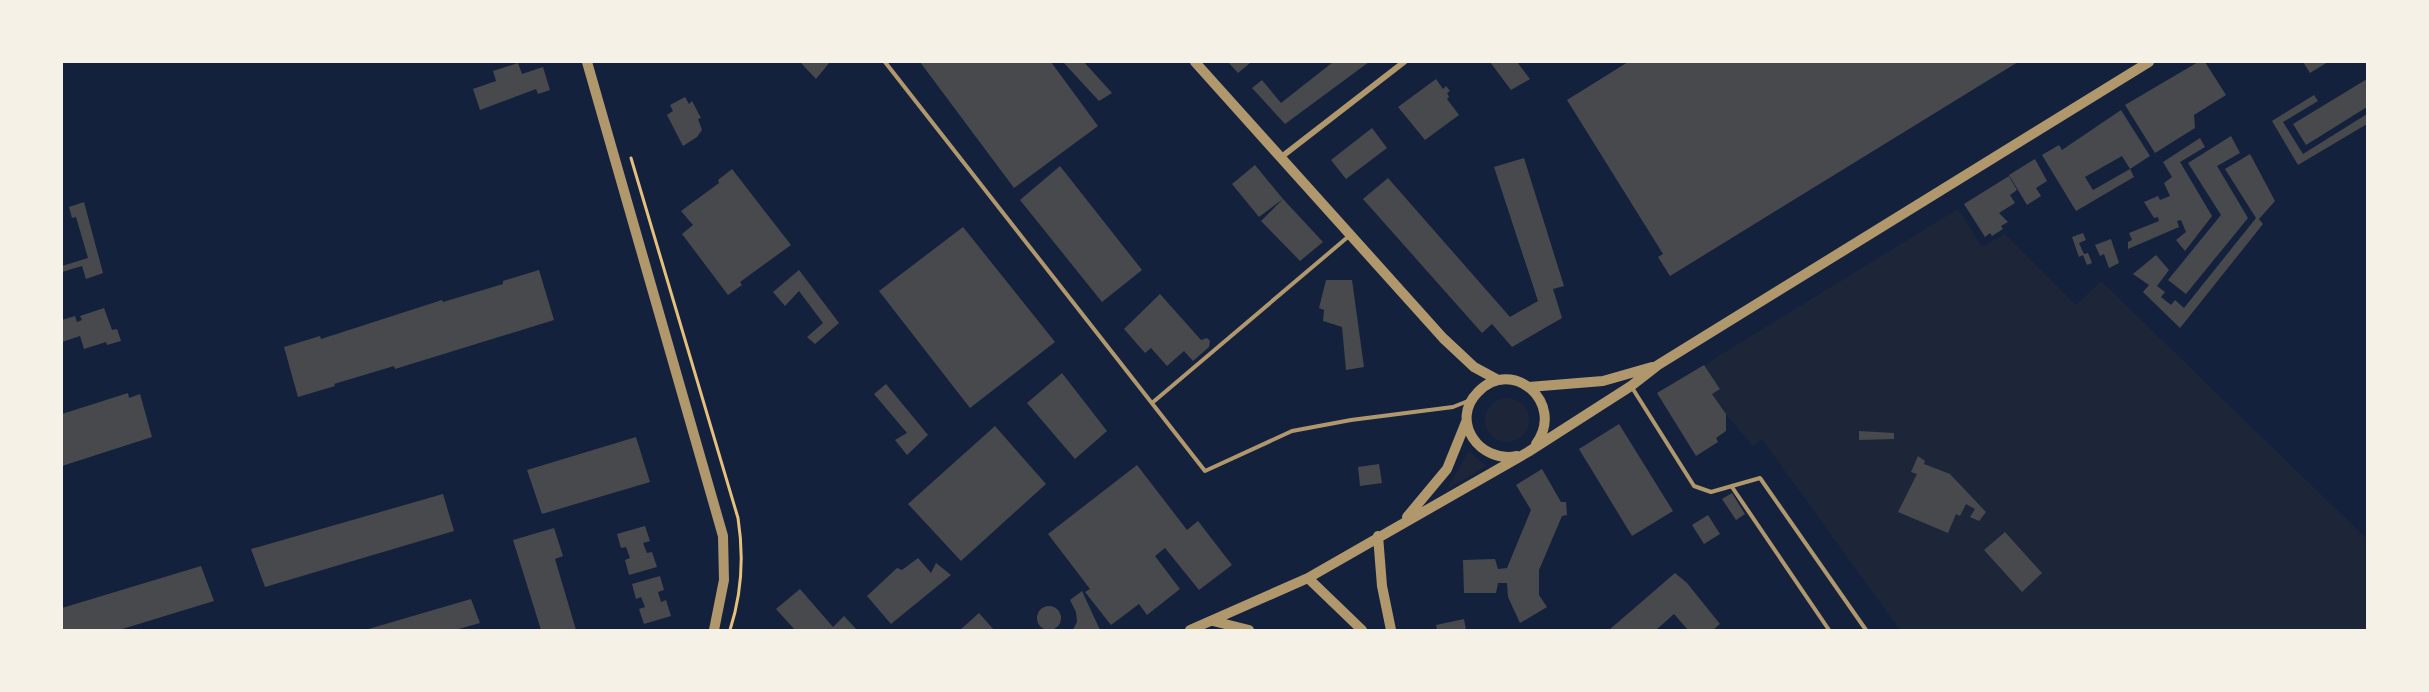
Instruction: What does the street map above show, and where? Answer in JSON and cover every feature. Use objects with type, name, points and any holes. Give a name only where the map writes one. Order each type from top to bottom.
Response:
[{"type":"street","points":[[587,62],[723,536],[724,580],[714,630]]},
{"type":"street","points":[[1195,62],[1455,350],[1474,367],[1498,380]]},
{"type":"street","points":[[1280,158],[1404,62]]},
{"type":"street","points":[[1190,630],[1308,578],[1520,456],[1631,386],[1658,365],[2149,62]]},
{"type":"street","points":[[1402,522],[1447,469],[1472,399],[1478,391],[1498,380],[1509,379],[1529,387],[1603,381],[1658,365]]},
{"type":"street","points":[[1529,387],[1543,404],[1545,415],[1541,437],[1535,446]]},
{"type":"street","points":[[1466,421],[1475,444],[1484,452],[1508,458],[1520,456]]},
{"type":"street","points":[[1378,536],[1382,586],[1391,630]]},
{"type":"street","points":[[1308,578],[1362,630]]},
{"type":"street","points":[[1213,621],[1249,630]]},
{"type":"lane","points":[[885,62],[1205,471],[1292,431],[1351,420],[1453,407],[1472,399]]},
{"type":"lane","points":[[1152,403],[1349,235]]},
{"type":"lane","points":[[1631,386],[1694,486],[1711,492],[1760,478],[1866,630]]},
{"type":"lane","points":[[1732,487],[1829,630]]},
{"type":"shaded area","points":[[1958,209],[1982,247],[2005,234],[2076,305],[2101,281],[2367,539],[2367,630],[1900,630],[1762,439],[1753,446],[1726,414],[1712,394],[1720,388],[1704,365]]},
{"type":"shaded area","points":[[1507,398],[1522,405],[1529,420],[1522,435],[1507,442],[1492,435],[1485,420],[1492,405]]},
{"type":"shaded area","points":[[1469,451],[1486,466],[1449,488],[1448,487]]},
{"type":"building","points":[[800,62],[830,62],[816,79]]},
{"type":"building","points":[[920,62],[1051,62],[1098,126],[1014,188]]},
{"type":"building","points":[[1063,62],[1084,62],[1112,93],[1099,101]]},
{"type":"building","points":[[1228,62],[1248,62],[1250,63],[1238,73]]},
{"type":"building","points":[[1333,62],[1369,62],[1285,124],[1252,88],[1262,80],[1281,103]]},
{"type":"building","points":[[1490,62],[1517,62],[1530,79],[1511,90]]},
{"type":"building","points":[[1628,62],[2018,62],[1670,276],[1658,257],[1663,254],[1567,100]]},
{"type":"building","points":[[2198,62],[2205,62],[2226,95],[2194,115],[2195,128],[2155,153],[2125,105]]},
{"type":"building","points":[[2303,62],[2328,62],[2310,73]]},
{"type":"building","points":[[518,63],[522,74],[543,67],[550,90],[538,94],[536,89],[480,110],[473,89],[496,81],[493,71]]},
{"type":"building","points":[[1436,79],[1443,89],[1446,86],[1450,91],[1447,93],[1449,97],[1447,99],[1459,115],[1425,140],[1398,107]]},
{"type":"building","points":[[2367,79],[2367,107],[2306,145],[2293,124]]},
{"type":"building","points":[[2314,95],[2318,101],[2283,122],[2303,154],[2367,114],[2367,124],[2298,165],[2272,121]]},
{"type":"building","points":[[685,97],[689,104],[692,101],[701,118],[698,119],[702,130],[697,137],[683,146],[667,115],[673,111],[670,105]]},
{"type":"building","points":[[2121,110],[2150,156],[2130,169],[2134,177],[2076,211],[2042,155],[2059,145],[2062,150]],"holes":[[[2122,156],[2130,169],[2093,190],[2085,177]]]},
{"type":"building","points":[[1372,128],[1387,148],[1346,179],[1331,160]]},
{"type":"building","points":[[2231,136],[2240,153],[2217,166],[2248,218],[2186,294],[2168,280],[2221,215],[2188,163]]},
{"type":"building","points":[[2200,138],[2205,147],[2180,162],[2212,216],[2185,251],[2176,240],[2186,232],[2181,220],[2177,221],[2179,227],[2128,249],[2128,242],[2132,240],[2129,233],[2159,221],[2158,217],[2154,218],[2144,202],[2158,196],[2160,200],[2170,196],[2164,183],[2172,177],[2163,162]]},
{"type":"building","points":[[2250,154],[2275,201],[2259,219],[2263,224],[2180,328],[2143,292],[2149,285],[2133,274],[2156,255],[2169,270],[2157,286],[2165,292],[2161,297],[2171,305],[2175,300],[2184,308],[2256,218],[2225,169]]},
{"type":"building","points":[[1524,158],[1564,286],[1553,289],[1562,318],[1512,347],[1492,324],[1482,333],[1363,199],[1388,178],[1510,317],[1538,301],[1494,167]]},
{"type":"building","points":[[2035,159],[2047,181],[2036,188],[2041,196],[2027,205],[2009,175]]},
{"type":"building","points":[[1255,165],[1283,199],[1259,217],[1232,184]]},
{"type":"building","points":[[1060,166],[1142,270],[1102,302],[1020,200]]},
{"type":"building","points":[[732,169],[791,245],[740,282],[742,285],[728,295],[682,234],[693,225],[681,211],[719,183],[718,180]]},
{"type":"building","points":[[2009,176],[2017,190],[2010,195],[2015,203],[1999,213],[2008,222],[2001,226],[2003,229],[1992,236],[1990,233],[1985,237],[1964,204]]},
{"type":"building","points":[[1283,199],[1323,242],[1300,261],[1261,221]]},
{"type":"building","points":[[84,202],[103,273],[86,279],[82,266],[62,272],[62,266],[88,258],[76,217],[72,218],[69,207]]},
{"type":"building","points":[[963,227],[1055,342],[970,408],[879,291]]},
{"type":"building","points":[[2083,233],[2086,240],[2079,243],[2084,254],[2088,253],[2092,263],[2087,265],[2083,255],[2079,257],[2072,237]]},
{"type":"building","points":[[2111,239],[2119,263],[2109,268],[2104,254],[2100,256],[2095,245]]},
{"type":"building","points":[[539,270],[554,320],[395,369],[394,366],[334,384],[335,386],[298,397],[284,347],[320,336],[321,339],[442,300],[443,302],[503,284],[503,281]]},
{"type":"building","points":[[799,270],[839,323],[815,344],[807,337],[823,323],[799,291],[785,306],[773,292]]},
{"type":"building","points":[[1326,280],[1352,280],[1364,367],[1346,370],[1342,327],[1323,321],[1324,310],[1319,308]]},
{"type":"building","points":[[1160,294],[1201,340],[1207,338],[1210,341],[1209,347],[1193,361],[1184,351],[1167,366],[1151,348],[1145,353],[1124,329]]},
{"type":"building","points":[[104,308],[112,330],[117,329],[121,341],[107,345],[106,342],[84,349],[80,336],[62,342],[62,320],[75,316],[77,322],[82,320],[80,316]]},
{"type":"building","points":[[1704,365],[1720,389],[1712,394],[1726,414],[1726,431],[1716,438],[1718,442],[1696,456],[1657,393]]},
{"type":"building","points":[[1062,373],[1107,431],[1075,459],[1027,403]]},
{"type":"building","points":[[886,384],[928,435],[907,455],[895,440],[907,433],[874,394]]},
{"type":"building","points":[[128,393],[129,398],[140,394],[152,437],[62,466],[62,414]]},
{"type":"building","points":[[1619,424],[1673,511],[1632,536],[1579,449]]},
{"type":"building","points":[[995,426],[1046,484],[961,561],[908,504]]},
{"type":"building","points":[[1859,431],[1894,433],[1894,439],[1859,440]]},
{"type":"building","points":[[636,437],[650,482],[542,514],[527,470]]},
{"type":"building","points":[[1918,456],[1925,461],[1924,464],[1950,474],[1986,512],[1979,521],[1970,517],[1975,509],[1966,504],[1960,516],[1956,514],[1948,533],[1898,512],[1917,474],[1911,472]]},
{"type":"building","points":[[1379,464],[1382,483],[1360,486],[1358,467]]},
{"type":"building","points":[[1137,465],[1187,530],[1198,521],[1232,565],[1199,590],[1165,548],[1155,556],[1180,589],[1147,615],[1139,604],[1111,625],[1085,592],[1090,589],[1048,534]]},
{"type":"building","points":[[1542,469],[1561,502],[1566,502],[1567,515],[1562,516],[1539,570],[1539,595],[1547,607],[1520,623],[1508,597],[1507,583],[1498,583],[1496,593],[1464,593],[1463,560],[1495,559],[1498,569],[1507,568],[1531,510],[1516,485]]},
{"type":"building","points":[[1732,493],[1745,514],[1736,520],[1722,499]]},
{"type":"building","points":[[443,494],[454,531],[265,587],[251,549]]},
{"type":"building","points":[[1708,515],[1720,534],[1704,544],[1692,525]]},
{"type":"building","points":[[645,526],[650,541],[643,543],[647,553],[652,552],[657,567],[629,575],[625,560],[630,558],[626,547],[621,548],[617,534]]},
{"type":"building","points":[[554,528],[563,556],[555,559],[576,630],[541,630],[513,540]]},
{"type":"building","points":[[2005,532],[2042,573],[2022,592],[1984,550]]},
{"type":"building","points":[[918,558],[931,573],[936,563],[951,575],[891,624],[867,596],[897,568],[902,570]]},
{"type":"building","points":[[201,566],[214,601],[119,630],[62,630],[62,608]]},
{"type":"building","points":[[1675,573],[1687,583],[1720,624],[1713,630],[1688,630],[1674,614],[1656,630],[1609,630]]},
{"type":"building","points":[[660,576],[664,590],[658,592],[661,602],[666,600],[671,616],[644,624],[639,609],[645,607],[641,597],[636,599],[632,584]]},
{"type":"building","points":[[800,589],[833,627],[844,616],[857,630],[795,630],[776,609]]},
{"type":"building","points":[[1082,591],[1100,630],[1073,630],[1077,622],[1076,612],[1070,600]]},
{"type":"building","points":[[471,599],[480,623],[455,630],[365,630]]},
{"type":"building","points":[[1049,606],[1054,607],[1060,613],[1060,623],[1054,629],[1049,630],[1044,629],[1038,623],[1037,618],[1038,613],[1044,607]]},
{"type":"building","points":[[979,613],[994,630],[960,630]]},
{"type":"building","points":[[1464,619],[1466,630],[1437,630],[1436,625]]}]
